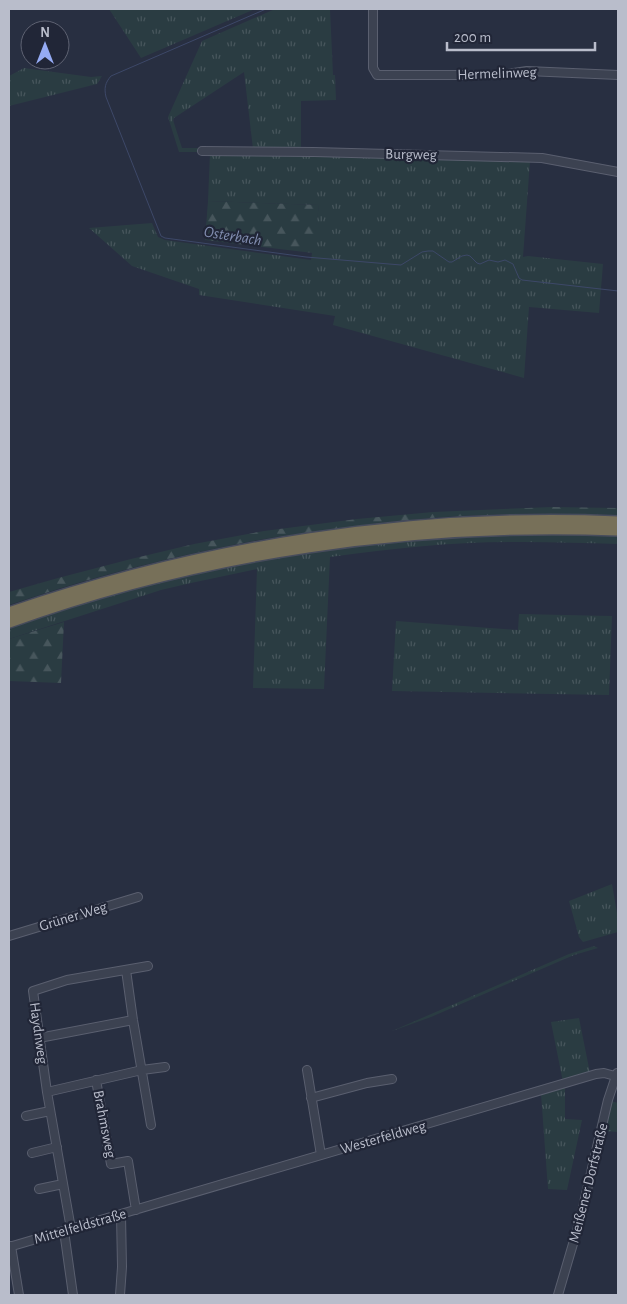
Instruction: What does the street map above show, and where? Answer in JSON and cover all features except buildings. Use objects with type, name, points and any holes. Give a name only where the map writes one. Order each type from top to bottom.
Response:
[{"type":"highway","points":[[9,613],[48,599],[159,568],[250,548],[306,539],[387,529],[454,524],[545,520],[618,522]]},
{"type":"highway","points":[[9,622],[93,595],[160,577],[243,559],[307,548],[354,541],[455,532],[544,529],[618,530]]},
{"type":"street","name":"Hermelinweg","points":[[373,9],[373,68],[376,75],[501,75],[528,71],[618,75]]},
{"type":"street","name":"Burgweg","points":[[202,151],[532,157],[618,172]]},
{"type":"street","name":"Grüner Weg","points":[[9,936],[138,897]]},
{"type":"street","name":"Haydnweg","points":[[73,1295],[63,1184],[32,991],[67,980],[148,966]]},
{"type":"street","points":[[126,970],[151,1125]]},
{"type":"street","points":[[39,1038],[133,1020]]},
{"type":"street","points":[[47,1092],[142,1070],[165,1067]]},
{"type":"street","points":[[307,1070],[321,1155]]},
{"type":"street","name":"Westerfeldweg","points":[[151,1205],[596,1074],[617,1074]]},
{"type":"street","name":"Meißener Dorfstraße","points":[[558,1295],[580,1220],[608,1100],[617,1074]]},
{"type":"street","points":[[311,1098],[359,1085],[392,1079]]},
{"type":"street","name":"Brahmsweg","points":[[96,1080],[110,1164],[128,1161],[136,1210]]},
{"type":"street","points":[[26,1116],[50,1111]]},
{"type":"street","points":[[32,1153],[57,1147]]},
{"type":"street","points":[[39,1189],[63,1184]]},
{"type":"street","name":"Mittelfeldstraße","points":[[10,1247],[151,1205]]},
{"type":"street","points":[[120,1295],[122,1267],[121,1214]]},
{"type":"street","points":[[10,1247],[19,1295]]},
{"type":"green space","points":[[109,9],[255,9],[141,58]]},
{"type":"green space","points":[[275,9],[330,9],[336,100],[301,101],[301,151],[253,149],[244,72],[174,118],[182,148],[201,148],[201,152],[179,152],[168,117],[202,41]]},
{"type":"green space","points":[[20,70],[39,70],[91,77],[102,76],[97,84],[9,106],[9,76]]},
{"type":"green space","points":[[210,153],[530,161],[523,257],[603,264],[599,313],[529,307],[524,378],[333,325],[335,316],[199,295],[199,289],[132,266],[89,228],[152,223],[158,237],[165,240],[311,260],[319,205],[208,201]]},
{"type":"green space","points":[[208,201],[319,205],[313,253],[205,240]]},
{"type":"green space","points":[[552,507],[618,508],[618,515],[502,514],[452,516],[280,537],[184,555],[83,582],[9,605],[9,592],[131,559],[194,544],[264,531],[357,519],[433,512]]},
{"type":"green space","points":[[557,534],[618,536],[618,544],[499,542],[450,544],[330,557],[324,689],[253,688],[257,569],[161,590],[9,639],[9,627],[51,613],[141,587],[237,565],[335,548],[418,539]]},
{"type":"green space","points":[[519,614],[612,616],[609,695],[392,691],[396,621],[518,630]]},
{"type":"green space","points":[[64,622],[61,683],[9,681],[9,639]]},
{"type":"green space","points":[[612,884],[618,919],[618,932],[583,942],[579,937],[569,901]]},
{"type":"green space","points":[[594,946],[598,948],[574,955],[431,1017],[392,1031],[569,954]]},
{"type":"green space","points":[[579,1018],[590,1073],[563,1082],[551,1022]]},
{"type":"green space","points":[[565,1087],[565,1119],[582,1120],[567,1190],[548,1189],[541,1094]]},
{"type":"green space","points":[[611,1101],[618,1103],[618,1132],[605,1131]]},
{"type":"waterway","name":"Osterbach","points":[[266,9],[111,76],[106,83],[106,97],[161,236],[306,257],[401,265],[422,252],[428,251],[433,251],[449,262],[467,255],[480,264],[489,260],[498,262],[505,260],[513,264],[519,278],[522,280],[618,291]]}]
